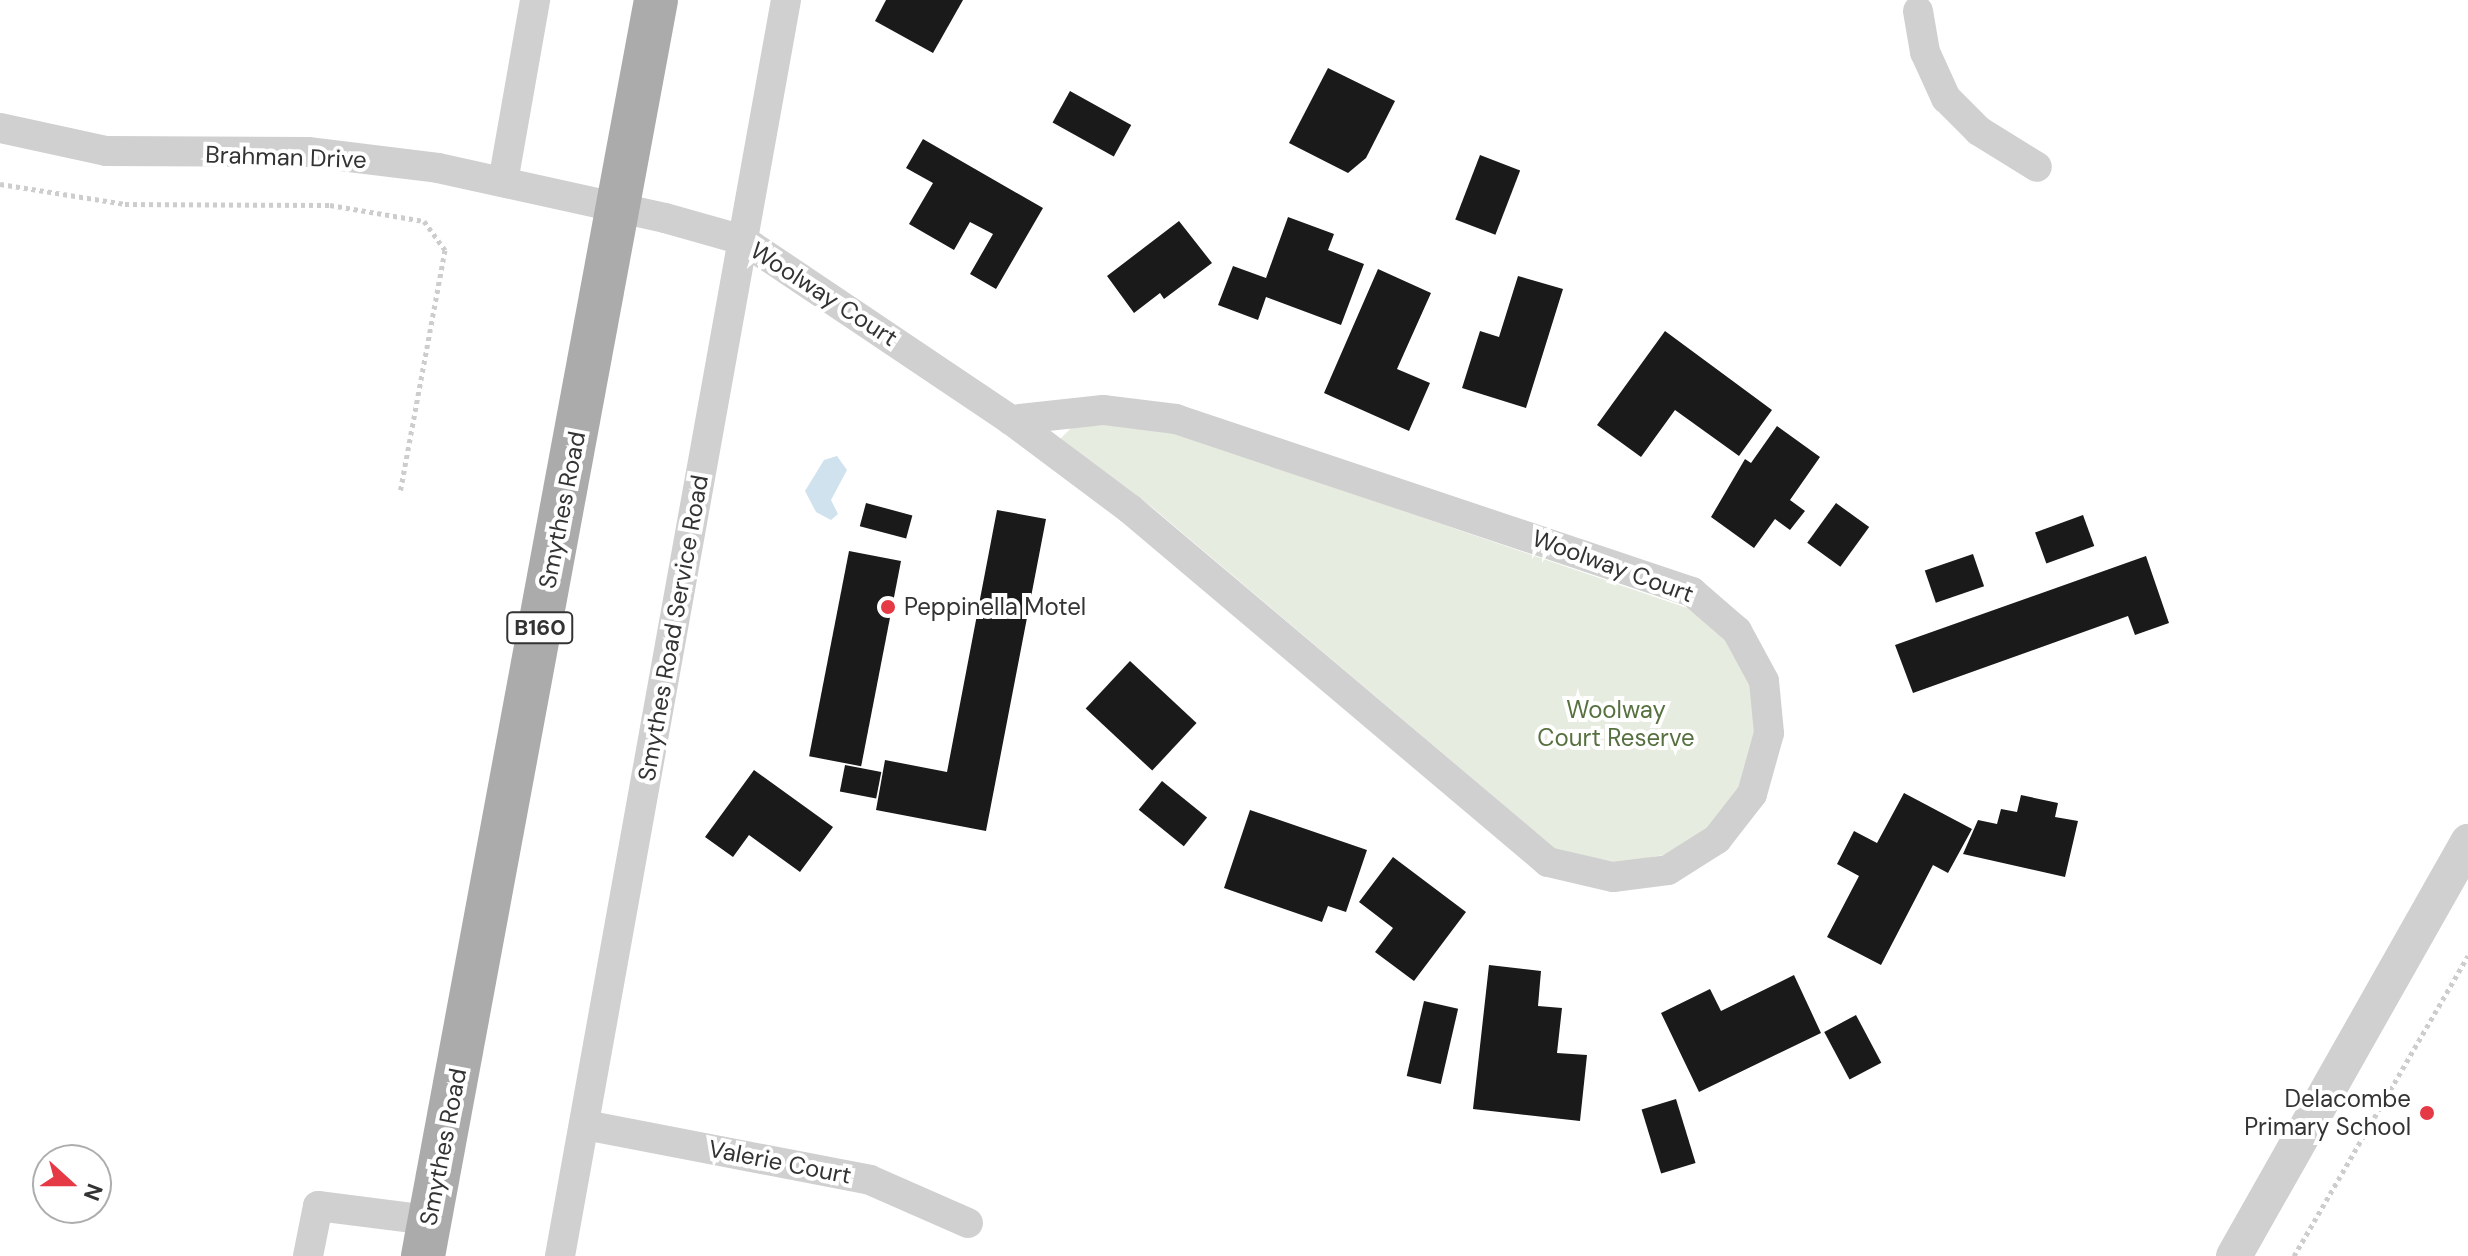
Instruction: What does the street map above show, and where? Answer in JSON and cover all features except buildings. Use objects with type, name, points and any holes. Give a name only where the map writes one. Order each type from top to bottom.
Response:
[{"type":"main road","name":"Smythes Road","points":[[426,1238],[656,0]]},
{"type":"street","points":[[503,182],[535,0]]},
{"type":"street","name":"Smythes Road Service Road","points":[[560,1256],[786,0]]},
{"type":"street","points":[[1916,4],[1925,52],[1954,108],[1979,131],[2037,167]]},
{"type":"street","name":"Brahman Drive","points":[[0,128],[106,151],[344,155],[503,182],[618,209]]},
{"type":"street","name":"Woolway Court","points":[[618,209],[743,240],[1011,420],[1151,527],[1548,862],[1613,877],[1668,870],[1717,839],[1752,794],[1769,733],[1764,681],[1737,631],[1692,592],[1176,419],[1103,410],[1011,420]]},
{"type":"street","points":[[2234,1256],[2468,842]]},
{"type":"street","name":"Valerie Court","points":[[585,1125],[870,1180],[968,1223]]},
{"type":"street","points":[[308,1256],[318,1206],[426,1238]]},
{"type":"path","points":[[0,184],[125,204],[330,205],[424,221],[445,250],[400,492]]},
{"type":"path","points":[[2294,1256],[2468,956]]},
{"type":"green space","name":"Woolway Court Reserve","points":[[1106,425],[1178,434],[1693,610],[1721,633],[1745,669],[1751,688],[1756,729],[1739,792],[1709,827],[1668,854],[1621,863],[1558,851],[1153,508],[1060,439],[1072,427]]},
{"type":"water","points":[[837,456],[847,470],[831,500],[838,514],[831,520],[816,512],[805,491],[824,460]]},
{"type":"place","name":"Peppinella Motel","points":[[888,607]]},
{"type":"place","name":"Delacombe Primary School","points":[[2427,1113]]}]
